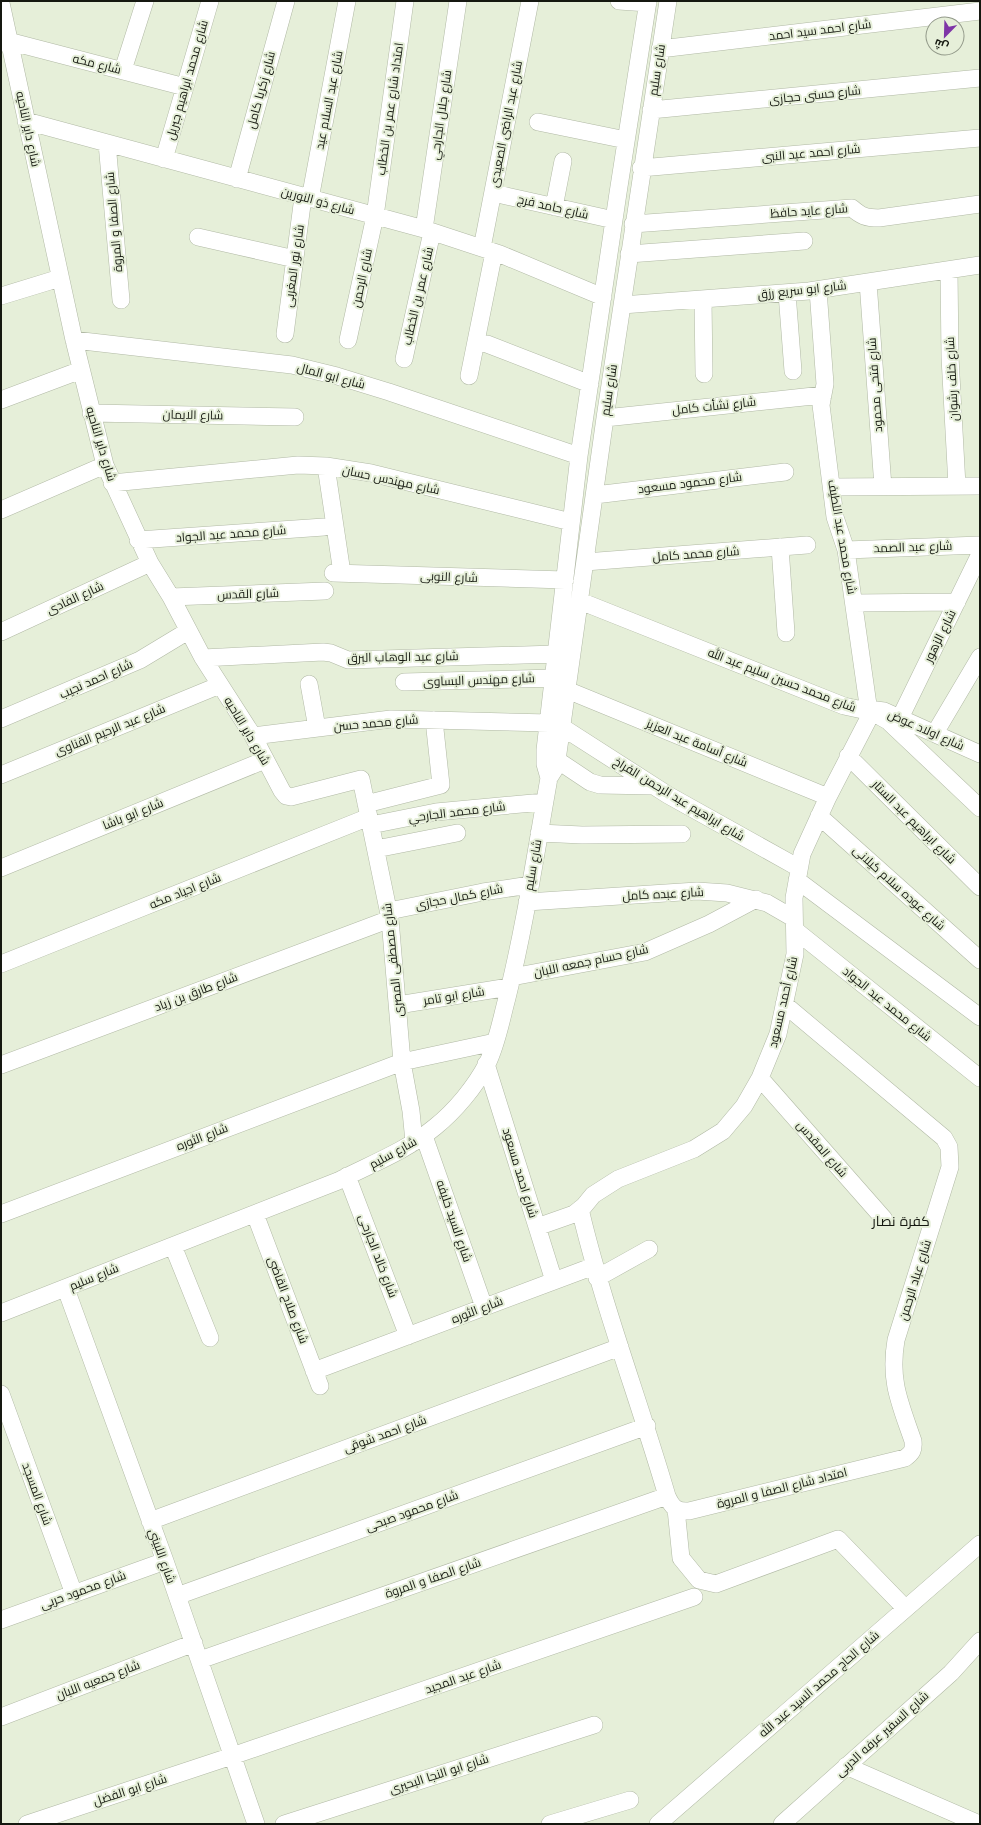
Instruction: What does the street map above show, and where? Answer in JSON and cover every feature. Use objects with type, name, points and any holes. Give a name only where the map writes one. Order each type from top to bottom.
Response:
[{"type":"street","points":[[123,70],[145,1]]},
{"type":"street","name":"شارع محمد ابراهيم جبريل","points":[[164,159],[210,1]]},
{"type":"street","name":"شارع زكريا كامل","points":[[237,180],[286,1]]},
{"type":"street","name":"شارع عبد السلام عيد","points":[[307,198],[347,1]]},
{"type":"street","name":"امتداد شارع عمر بن الخطاب","points":[[375,216],[405,1]]},
{"type":"street","name":"شارع جلال الجارحي","points":[[428,230],[458,1]]},
{"type":"street","name":"شارع عبد الراضى الصعيدى","points":[[469,376],[488,250],[493,193],[530,1]]},
{"type":"street","points":[[619,1],[648,2]]},
{"type":"street","name":"شارع سليم","points":[[549,778],[545,764],[555,725],[567,690],[641,168],[668,1]]},
{"type":"street","name":"شارع سليم","points":[[1,1313],[66,1289],[347,1176],[419,1139],[454,1109],[469,1091],[486,1064],[495,1042],[511,982],[549,778],[556,767],[554,678],[564,580],[579,456],[648,2]]},
{"type":"street","name":"شارع داير الناحيه","points":[[1,3],[5,42],[26,121],[91,413],[105,465],[138,540],[171,597],[203,658],[252,736],[286,796],[291,797],[361,779]]},
{"type":"street","name":"شارع احمد سيد احمد","points":[[660,50],[980,11]]},
{"type":"street","name":"شارع مكه","points":[[5,42],[123,70],[185,87]]},
{"type":"street","name":"شارع حسنى حجازى","points":[[651,110],[980,78]]},
{"type":"street","name":"شارع ذو النورين","points":[[26,121],[237,180],[428,230],[488,250],[603,297]]},
{"type":"street","points":[[538,122],[626,140]]},
{"type":"street","name":"شارع احمد عبد النبى","points":[[641,168],[980,138]]},
{"type":"street","name":"شارع الصفا و المروة","points":[[107,143],[122,300]]},
{"type":"street","points":[[554,207],[563,161]]},
{"type":"street","name":"شارع حامد فرج","points":[[493,193],[614,220]]},
{"type":"street","name":"شارع نور المغربى","points":[[285,334],[295,259],[307,198]]},
{"type":"street","name":"شارع عايد حافظ","points":[[633,224],[852,208],[860,216],[868,218],[980,204]]},
{"type":"street","name":"شارع الرحمن","points":[[348,340],[375,216]]},
{"type":"street","name":"شارع عمر بن الخطاب","points":[[404,359],[428,230]]},
{"type":"street","points":[[198,237],[295,259]]},
{"type":"street","points":[[629,254],[804,241]]},
{"type":"street","name":"شارع ابو سريع رزق","points":[[622,305],[818,290],[949,271],[980,265]]},
{"type":"street","name":"شارع خلف رشوان","points":[[949,271],[950,357],[957,486]]},
{"type":"street","points":[[1,296],[60,278]]},
{"type":"street","name":"شارع فتحى محمود","points":[[868,282],[883,487]]},
{"type":"street","name":"شارع محمد عبد اللطيف","points":[[818,290],[825,384],[821,405],[836,517],[846,550],[870,712]]},
{"type":"street","points":[[787,293],[793,371]]},
{"type":"street","points":[[703,300],[704,374]]},
{"type":"street","name":"شارع ابو المال","points":[[74,340],[292,366],[337,376],[579,456]]},
{"type":"street","points":[[487,344],[590,384]]},
{"type":"street","points":[[1,400],[81,370]]},
{"type":"street","name":"شارع نشأت كامل","points":[[605,418],[823,394]]},
{"type":"street","name":"شارع الايمان","points":[[91,413],[295,417]]},
{"type":"street","points":[[1,510],[105,465]]},
{"type":"street","name":"شارع مهندس حسان","points":[[112,483],[298,465],[326,466],[370,473],[571,522]]},
{"type":"street","name":"شارع النوبى","points":[[326,466],[337,573],[564,580]]},
{"type":"street","name":"شارع محمود مسعود","points":[[595,494],[785,472]]},
{"type":"street","points":[[832,487],[980,486]]},
{"type":"street","name":"شارع محمد عبد الجواد","points":[[138,540],[324,527]]},
{"type":"street","name":"شارع محمد كامل","points":[[585,562],[807,545]]},
{"type":"street","name":"شارع عبد الصمد","points":[[846,550],[980,545]]},
{"type":"street","points":[[780,547],[786,633]]},
{"type":"street","name":"شارع الزهور","points":[[900,718],[980,554]]},
{"type":"street","name":"شارع الفادى","points":[[1,632],[150,563]]},
{"type":"street","name":"شارع القدس","points":[[171,597],[325,591]]},
{"type":"street","name":"شارع محمد حسين سليم عبد الله","points":[[580,600],[844,706],[870,712],[888,722],[980,808]]},
{"type":"street","points":[[854,602],[956,602]]},
{"type":"street","name":"شارع احمد نجيب","points":[[1,719],[140,660],[188,631]]},
{"type":"street","name":"شارع عبد الوهاب البرق","points":[[203,658],[323,652],[348,660],[556,654]]},
{"type":"street","points":[[935,733],[980,657]]},
{"type":"street","name":"شارع مهندس البساوى","points":[[404,682],[554,678]]},
{"type":"street","points":[[309,684],[317,728]]},
{"type":"street","name":"شارع عبد الرحيم القناوى","points":[[1,775],[220,685]]},
{"type":"street","name":"شارع أسامة عبد العزيز","points":[[567,690],[828,797]]},
{"type":"street","name":"شارع اولاد عوض","points":[[870,712],[876,710],[884,711],[980,754]]},
{"type":"street","name":"شارع أحمد مسعود","points":[[537,1227],[574,1214],[603,1187],[618,1179],[694,1149],[723,1131],[744,1106],[760,1078],[778,1034],[795,954],[794,898],[802,854],[870,712]]},
{"type":"street","name":"شارع محمد حسن","points":[[252,736],[391,719],[555,725]]},
{"type":"street","points":[[369,815],[441,785],[434,720]]},
{"type":"street","name":"شارع ابراهيم عبد الرحمن الفراخ","points":[[555,725],[798,874]]},
{"type":"street","name":"شارع ابراهيم عبد الستار","points":[[848,756],[980,888]]},
{"type":"street","name":"شارع ابو باشا","points":[[1,868],[265,760]]},
{"type":"street","points":[[557,760],[590,782],[600,785],[654,786]]},
{"type":"street","name":"شارع مصطفى المصرى","points":[[361,779],[390,915],[402,1062],[411,1111],[419,1139]]},
{"type":"street","name":"شارع محمد الجارحي","points":[[369,815],[436,812],[544,802]]},
{"type":"street","name":"شارع اجياد مكه","points":[[1,964],[369,815]]},
{"type":"street","name":"شارع عوده سلام كيلانى","points":[[819,816],[980,960]]},
{"type":"street","points":[[376,849],[457,833]]},
{"type":"street","points":[[539,834],[682,834]]},
{"type":"street","points":[[798,874],[980,1017]]},
{"type":"street","name":"شارع كمال حجازى","points":[[390,915],[483,892],[530,885]]},
{"type":"street","name":"شارع عبده كامل","points":[[527,902],[697,891],[727,892],[766,903],[794,924]]},
{"type":"street","name":"شارع حسام جمعه اللبان","points":[[511,982],[645,952],[709,924],[756,899]]},
{"type":"street","name":"شارع طارق بن زياد","points":[[1,1065],[390,915]]},
{"type":"street","name":"شارع محمد عبد الجواد","points":[[794,924],[980,1078]]},
{"type":"street","name":"شارع ابو تامر","points":[[398,1004],[511,982]]},
{"type":"street","name":"شارع عباد الرحمن","points":[[784,1004],[944,1138],[949,1147],[951,1157],[950,1167],[896,1340],[893,1358],[893,1376],[896,1394],[913,1441],[914,1448],[911,1454],[905,1458]]},
{"type":"street","name":"شارع الثوره","points":[[1,1214],[402,1062],[495,1042]]},
{"type":"street","name":"شارع احمد مسعود","points":[[486,1064],[554,1281]]},
{"type":"street","name":"شارع المقدس","points":[[760,1078],[884,1219]]},
{"type":"street","name":"شارع السيد خليفه","points":[[419,1139],[484,1307]]},
{"type":"street","name":"شارع خالد الجارحى","points":[[347,1176],[408,1336]]},
{"type":"street","points":[[580,1209],[595,1272],[647,1426],[671,1503],[681,1558],[699,1580],[716,1584],[838,1539],[905,1608]]},
{"type":"street","name":"شارع صلاح القاضى","points":[[255,1214],[317,1378]]},
{"type":"street","points":[[174,1246],[210,1338]]},
{"type":"street","name":"شارع الثوره","points":[[317,1378],[408,1336],[554,1281],[595,1272],[649,1249]]},
{"type":"street","name":"شارع اللبيني","points":[[66,1289],[165,1561],[256,1824]]},
{"type":"street","name":"شارع احمد شوقى","points":[[150,1521],[620,1347]]},
{"type":"street","name":"شارع المسجد","points":[[1,1394],[74,1594]]},
{"type":"street","name":"شارع محمود صبحى","points":[[177,1596],[647,1426]]},
{"type":"street","name":"امتداد شارع الصفا و المروة","points":[[671,1503],[689,1511],[905,1458]]},
{"type":"street","name":"شارع الصفا و المروة","points":[[200,1660],[671,1503]]},
{"type":"street","name":"شارع الحاج محمد السيد عبد الله","points":[[658,1824],[980,1544]]},
{"type":"street","name":"شارع محمود حربى","points":[[1,1620],[165,1561]]},
{"type":"street","name":"شارع عبد المجيد","points":[[232,1756],[694,1597]]},
{"type":"street","name":"شارع السفير عرفه الدربى","points":[[782,1824],[950,1673],[980,1641]]},
{"type":"street","name":"شارع جمعيه اللبان","points":[[1,1717],[194,1643]]},
{"type":"street","name":"شارع ابو النجا البحيرى","points":[[284,1824],[594,1725]]},
{"type":"street","name":"شارع ابو الفضل","points":[[27,1824],[232,1756]]},
{"type":"street","points":[[846,1766],[979,1824]]},
{"type":"street","points":[[550,1824],[630,1800]]},
{"type":"district","name":"كفرة نصار","points":[[901,1221]]}]
